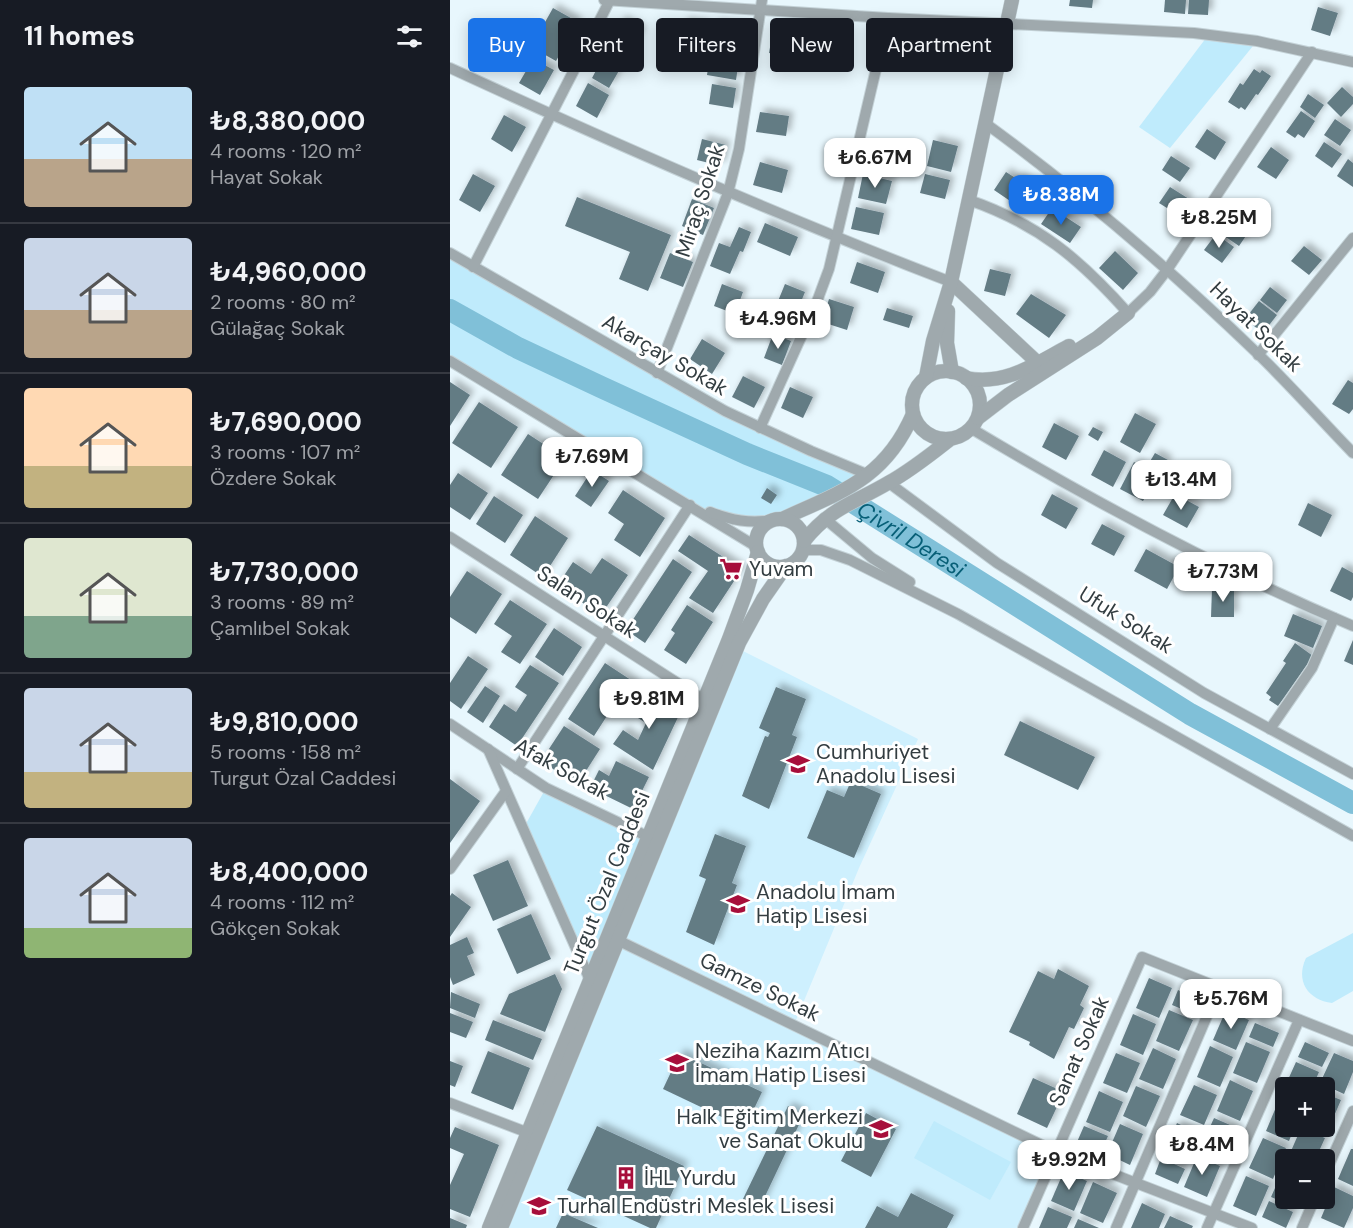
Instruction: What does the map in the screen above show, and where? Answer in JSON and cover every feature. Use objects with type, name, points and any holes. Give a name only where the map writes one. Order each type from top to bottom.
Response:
[{"type":"street","points":[[473,267],[608,0],[762,5],[888,18]]},
{"type":"street","points":[[1008,18],[1012,0]]},
{"type":"street","name":"Miraç Sokak","points":[[657,373],[728,193],[739,149],[762,5]]},
{"type":"street","points":[[1013,24],[1194,33],[1257,41],[1353,62]]},
{"type":"street","points":[[450,361],[690,505],[757,549],[767,563],[786,566],[798,559],[804,545],[828,515],[889,483],[950,440],[962,436],[1008,395],[1097,338],[1128,313],[1167,270],[1312,52]]},
{"type":"street","points":[[450,68],[728,193],[951,282],[1038,363]]},
{"type":"street","points":[[760,428],[816,304],[837,238],[875,72]]},
{"type":"street","points":[[950,440],[937,439],[927,434],[918,425],[913,414],[912,402],[915,391],[926,377],[933,341],[951,282],[996,72]]},
{"type":"street","name":"Hayat Sokak","points":[[985,123],[1027,154],[1167,270],[1258,354],[1353,453]]},
{"type":"street","points":[[969,200],[1001,211],[1066,251],[1096,277],[1128,313]]},
{"type":"street","points":[[1258,354],[1353,238]]},
{"type":"street","name":"Akarçay Sokak","points":[[450,253],[694,394],[760,428],[869,475]]},
{"type":"street","points":[[951,282],[946,333],[952,372]]},
{"type":"street","points":[[926,377],[939,372],[952,372],[966,378],[981,380],[1003,378],[1038,363],[1128,313]]},
{"type":"street","points":[[966,378],[975,387],[980,399],[975,423]]},
{"type":"street","points":[[757,549],[757,537],[761,529],[869,475],[892,452],[913,414]]},
{"type":"street","points":[[975,423],[1053,477],[1162,536],[1263,586],[1353,626]]},
{"type":"street","name":"Ufuk Sokak","points":[[889,483],[997,563],[1204,693],[1353,774]]},
{"type":"street","points":[[690,505],[742,522],[757,523],[777,519],[791,521],[799,527],[804,545]]},
{"type":"street","points":[[517,769],[690,505]]},
{"type":"street","points":[[828,515],[872,558],[958,614]]},
{"type":"street","name":"Salan Sokak","points":[[450,537],[704,700]]},
{"type":"street","points":[[804,545],[850,560],[958,614],[1353,836]]},
{"type":"street","name":"Turgut Özal Caddesi","points":[[653,839],[739,613],[757,549]]},
{"type":"street","name":"Turgut Özal Caddesi","points":[[489,1228],[532,1135],[653,839],[739,643],[763,598],[786,566]]},
{"type":"street","points":[[1270,729],[1312,668],[1334,618]]},
{"type":"street","name":"Afak Sokak","points":[[450,724],[546,788],[653,839]]},
{"type":"street","points":[[488,749],[590,980]]},
{"type":"street","points":[[450,869],[506,791]]},
{"type":"street","name":"Turgut Özal Caddesi","points":[[501,1228],[532,1135],[590,980],[613,938]]},
{"type":"street","name":"Gamze Sokak","points":[[613,938],[1056,1152],[1252,1228]]},
{"type":"street","name":"Sanat Sokak","points":[[1023,1228],[1142,957],[1219,988]]},
{"type":"street","points":[[1116,1228],[1219,988],[1353,1041]]},
{"type":"street","points":[[1207,1228],[1299,1020]]},
{"type":"street","points":[[450,1103],[532,1135]]},
{"type":"street","points":[[1335,1151],[1353,1111]]},
{"type":"street","points":[[1302,1228],[1310,1209]]},
{"type":"shaded area","points":[[1209,34],[1257,41],[1170,148],[1139,127]]},
{"type":"shaded area","points":[[450,253],[694,394],[869,475],[782,519],[742,522],[690,505],[450,361]]},
{"type":"shaded area","points":[[737,648],[918,739],[859,868],[794,1025],[1056,1152],[1023,1228],[501,1228]]},
{"type":"shaded area","points":[[546,788],[648,837],[590,980],[523,829]]},
{"type":"shaded area","points":[[1353,933],[1353,991],[1332,1003],[1316,998],[1310,994],[1303,982],[1303,966],[1306,958]]},
{"type":"shaded area","points":[[934,1121],[1011,1162],[990,1200],[914,1158]]},
{"type":"building","points":[[1070,0],[1093,0],[1092,8],[1069,6]]},
{"type":"building","points":[[1165,0],[1186,0],[1185,14],[1164,12]]},
{"type":"building","points":[[1189,0],[1209,0],[1208,15],[1188,14]]},
{"type":"building","points":[[1318,7],[1338,13],[1330,36],[1311,30]]},
{"type":"building","points":[[553,8],[571,18],[558,18],[558,57],[556,61],[546,55],[546,20]]},
{"type":"building","points":[[546,66],[554,70],[540,95],[519,83],[525,72],[546,72]]},
{"type":"building","points":[[1254,69],[1260,73],[1262,70],[1271,76],[1245,110],[1241,107],[1239,109],[1228,102],[1240,83],[1243,85]]},
{"type":"building","points":[[595,72],[618,72],[609,88],[592,78]]},
{"type":"building","points":[[707,72],[737,72],[736,80],[707,75]]},
{"type":"building","points":[[588,83],[609,95],[597,118],[576,106]]},
{"type":"building","points":[[712,84],[736,88],[733,108],[709,104]]},
{"type":"building","points":[[1342,87],[1353,97],[1353,104],[1341,117],[1327,103]]},
{"type":"building","points":[[1308,94],[1324,105],[1315,118],[1300,107]]},
{"type":"building","points":[[1301,111],[1315,121],[1304,138],[1298,134],[1295,138],[1286,132]]},
{"type":"building","points":[[760,112],[789,116],[786,136],[756,132]]},
{"type":"building","points":[[504,115],[526,127],[512,152],[491,139]]},
{"type":"building","points":[[1335,119],[1351,130],[1340,146],[1324,135]]},
{"type":"building","points":[[1207,129],[1226,142],[1215,160],[1195,147]]},
{"type":"building","points":[[702,139],[726,145],[721,166],[697,160]]},
{"type":"building","points":[[933,140],[958,146],[951,172],[927,166]]},
{"type":"building","points":[[1324,142],[1342,154],[1332,168],[1315,156]]},
{"type":"building","points":[[1271,147],[1289,160],[1276,179],[1257,167]]},
{"type":"building","points":[[1171,156],[1190,168],[1180,182],[1162,170]]},
{"type":"building","points":[[1348,159],[1353,163],[1353,187],[1337,176]]},
{"type":"building","points":[[760,162],[788,170],[782,193],[753,185]]},
{"type":"building","points":[[1006,172],[1017,179],[1019,176],[1034,185],[1019,207],[994,190]]},
{"type":"building","points":[[473,174],[495,186],[480,212],[459,200]]},
{"type":"building","points":[[863,174],[892,181],[886,204],[858,198]]},
{"type":"building","points":[[925,174],[950,180],[945,199],[920,193]]},
{"type":"building","points":[[1170,187],[1189,199],[1178,215],[1159,203]]},
{"type":"building","points":[[577,197],[671,235],[648,291],[619,279],[630,252],[565,226]]},
{"type":"building","points":[[692,199],[714,208],[703,235],[682,226]]},
{"type":"building","points":[[856,207],[884,213],[879,235],[851,229]]},
{"type":"building","points":[[1052,208],[1081,227],[1070,243],[1041,224]]},
{"type":"building","points":[[1229,215],[1250,230],[1239,246],[1217,231]]},
{"type":"building","points":[[765,223],[798,237],[790,256],[757,242]]},
{"type":"building","points":[[739,227],[751,232],[730,274],[710,266],[719,243],[730,247]]},
{"type":"building","points":[[1216,234],[1234,247],[1222,263],[1204,250]]},
{"type":"building","points":[[1304,246],[1322,260],[1309,275],[1291,261]]},
{"type":"building","points":[[1115,251],[1138,273],[1123,290],[1099,268]]},
{"type":"building","points":[[670,253],[693,262],[683,287],[660,278]]},
{"type":"building","points":[[857,262],[885,272],[878,293],[850,283]]},
{"type":"building","points":[[990,269],[1011,274],[1005,296],[984,291]]},
{"type":"building","points":[[722,284],[743,292],[735,314],[714,306]]},
{"type":"building","points":[[785,284],[805,292],[796,314],[776,306]]},
{"type":"building","points":[[1270,287],[1287,300],[1277,313],[1260,300]]},
{"type":"building","points":[[1031,294],[1066,315],[1049,338],[1016,314]]},
{"type":"building","points":[[829,299],[854,307],[847,330],[822,322]]},
{"type":"building","points":[[1259,301],[1277,315],[1263,333],[1245,319]]},
{"type":"building","points":[[887,308],[913,316],[909,328],[883,320]]},
{"type":"building","points":[[773,334],[791,341],[782,365],[764,358]]},
{"type":"building","points":[[702,339],[725,353],[712,374],[690,359]]},
{"type":"building","points":[[743,376],[765,387],[754,408],[732,397]]},
{"type":"building","points":[[1348,380],[1353,383],[1353,409],[1349,414],[1332,404]]},
{"type":"building","points":[[450,382],[470,395],[450,426]]},
{"type":"building","points":[[790,387],[813,397],[803,418],[781,408]]},
{"type":"building","points":[[479,402],[518,427],[491,468],[452,443]]},
{"type":"building","points":[[1135,413],[1156,424],[1140,453],[1120,442]]},
{"type":"building","points":[[1054,423],[1079,436],[1066,460],[1042,447]]},
{"type":"building","points":[[1093,427],[1103,432],[1098,441],[1088,435]]},
{"type":"building","points":[[528,434],[565,458],[538,499],[501,475]]},
{"type":"building","points":[[1104,450],[1126,462],[1113,487],[1091,475]]},
{"type":"building","points":[[1155,453],[1168,460],[1163,470],[1149,463]]},
{"type":"building","points":[[1134,462],[1158,475],[1143,501],[1120,489]]},
{"type":"building","points":[[592,470],[609,481],[591,507],[575,496]]},
{"type":"building","points":[[458,473],[488,493],[470,520],[450,507],[450,485]]},
{"type":"building","points":[[767,488],[777,495],[771,504],[761,498]]},
{"type":"building","points":[[623,490],[665,518],[640,557],[614,540],[624,524],[608,513]]},
{"type":"building","points":[[1052,494],[1078,508],[1066,529],[1041,515]]},
{"type":"building","points":[[1175,494],[1199,507],[1187,528],[1163,515]]},
{"type":"building","points":[[494,496],[523,515],[505,543],[476,524]]},
{"type":"building","points":[[1308,503],[1332,515],[1321,537],[1298,525]]},
{"type":"building","points":[[535,516],[568,538],[543,577],[510,555]]},
{"type":"building","points":[[1102,524],[1125,536],[1114,556],[1091,544]]},
{"type":"building","points":[[689,535],[742,569],[713,613],[689,598],[708,571],[678,551]]},
{"type":"building","points":[[1146,549],[1179,567],[1167,589],[1134,571]]},
{"type":"building","points":[[602,558],[628,575],[601,615],[557,586],[573,562],[591,574]]},
{"type":"building","points":[[673,559],[692,572],[645,643],[626,630]]},
{"type":"building","points":[[1342,567],[1353,573],[1351,601],[1330,591]]},
{"type":"building","points":[[467,571],[502,594],[476,634],[450,617],[450,597]]},
{"type":"building","points":[[1212,589],[1234,590],[1234,617],[1211,617]]},
{"type":"building","points":[[510,600],[547,624],[520,664],[501,652],[512,636],[494,624]]},
{"type":"building","points":[[687,605],[713,622],[686,664],[664,650],[675,633],[671,630]]},
{"type":"building","points":[[1293,614],[1322,626],[1313,648],[1284,636]]},
{"type":"building","points":[[554,628],[582,647],[563,676],[535,657]]},
{"type":"building","points":[[1353,640],[1353,665],[1344,661]]},
{"type":"building","points":[[1295,643],[1313,656],[1278,706],[1269,700],[1271,697],[1266,693],[1286,663],[1283,661]]},
{"type":"building","points":[[468,656],[488,669],[461,709],[450,701],[450,683]]},
{"type":"building","points":[[605,663],[637,684],[621,710],[614,705],[594,736],[568,719]]},
{"type":"building","points":[[530,665],[559,683],[517,746],[489,727],[504,704],[516,712],[527,695],[515,687]]},
{"type":"building","points":[[485,686],[500,696],[483,723],[467,712]]},
{"type":"building","points":[[776,687],[806,699],[792,735],[797,737],[769,809],[742,796],[765,736],[768,737],[770,733],[759,728]]},
{"type":"building","points":[[645,690],[680,713],[653,770],[613,744],[623,730],[638,740],[646,723],[630,713]]},
{"type":"building","points":[[1020,721],[1095,757],[1078,790],[1004,755]]},
{"type":"building","points":[[564,726],[600,749],[577,785],[541,761]]},
{"type":"building","points":[[616,761],[649,777],[633,809],[590,788],[599,770],[609,776]]},
{"type":"building","points":[[450,779],[480,801],[450,843]]},
{"type":"building","points":[[851,781],[881,794],[854,858],[807,838],[827,790],[844,797]]},
{"type":"building","points":[[715,834],[746,846],[732,883],[737,885],[714,945],[686,932],[706,879],[699,876]]},
{"type":"building","points":[[508,860],[528,906],[493,921],[473,875]]},
{"type":"building","points":[[452,893],[471,907],[450,937],[450,896]]},
{"type":"building","points":[[531,914],[551,959],[517,974],[497,929]]},
{"type":"building","points":[[467,937],[474,953],[467,956],[475,975],[453,985],[450,977],[450,945]]},
{"type":"building","points":[[1058,969],[1089,986],[1080,1005],[1084,1008],[1074,1029],[1069,1027],[1054,1059],[1029,1045],[1030,1042],[1009,1032],[1038,971],[1054,979]]},
{"type":"building","points":[[555,974],[562,989],[545,1032],[500,1014],[509,994]]},
{"type":"building","points":[[1149,978],[1172,988],[1159,1018],[1136,1008]]},
{"type":"building","points":[[1178,990],[1202,1001],[1196,1015],[1172,1005]]},
{"type":"building","points":[[451,992],[480,1004],[475,1018],[450,1008]]},
{"type":"building","points":[[1169,1010],[1193,1020],[1179,1051],[1156,1041]]},
{"type":"building","points":[[1226,1010],[1249,1020],[1236,1050],[1213,1040]]},
{"type":"building","points":[[450,1013],[473,1022],[466,1038],[450,1032]]},
{"type":"building","points":[[1133,1014],[1156,1024],[1143,1055],[1120,1045]]},
{"type":"building","points":[[493,1020],[542,1039],[533,1060],[485,1040]]},
{"type":"building","points":[[1255,1023],[1279,1033],[1273,1047],[1249,1037]]},
{"type":"building","points":[[1246,1042],[1270,1052],[1257,1083],[1233,1073]]},
{"type":"building","points":[[1305,1042],[1329,1053],[1322,1067],[1298,1057]]},
{"type":"building","points":[[1210,1046],[1233,1057],[1220,1087],[1197,1077]]},
{"type":"building","points":[[1153,1048],[1176,1059],[1163,1089],[1139,1079]]},
{"type":"building","points":[[488,1051],[530,1068],[513,1110],[471,1093]]},
{"type":"building","points":[[680,1053],[762,1092],[745,1128],[663,1089]]},
{"type":"building","points":[[1116,1053],[1140,1063],[1127,1093],[1103,1083]]},
{"type":"building","points":[[1334,1053],[1353,1061],[1353,1072],[1344,1094],[1335,1090],[1335,1077],[1323,1077]]},
{"type":"building","points":[[450,1061],[463,1066],[455,1087],[450,1085]]},
{"type":"building","points":[[1296,1062],[1319,1072],[1317,1077],[1289,1077]]},
{"type":"building","points":[[1033,1078],[1064,1092],[1047,1128],[1017,1114]]},
{"type":"building","points":[[1230,1080],[1253,1091],[1240,1121],[1217,1111]]},
{"type":"building","points":[[1194,1085],[1217,1095],[1204,1125],[1180,1115]]},
{"type":"building","points":[[1136,1086],[1160,1096],[1146,1127],[1123,1116]]},
{"type":"building","points":[[1099,1091],[1123,1102],[1110,1132],[1086,1122]]},
{"type":"building","points":[[1335,1098],[1341,1100],[1335,1114]]},
{"type":"building","points":[[788,1106],[804,1114],[759,1209],[742,1201]]},
{"type":"building","points":[[1275,1110],[1275,1135],[1266,1131]]},
{"type":"building","points":[[866,1113],[896,1129],[871,1177],[841,1161]]},
{"type":"building","points":[[1214,1118],[1237,1128],[1224,1159],[1200,1149]]},
{"type":"building","points":[[1177,1123],[1200,1134],[1187,1164],[1163,1154]]},
{"type":"building","points":[[1120,1124],[1143,1134],[1130,1165],[1107,1154]]},
{"type":"building","name":"İHL Yurdu","points":[[597,1126],[684,1166],[656,1228],[650,1228],[567,1190]]},
{"type":"building","points":[[1084,1126],[1108,1136],[1101,1152],[1077,1142]]},
{"type":"building","points":[[455,1127],[499,1145],[470,1217],[450,1209],[450,1185],[464,1154],[450,1148],[450,1138]]},
{"type":"building","points":[[1297,1137],[1325,1138],[1320,1149],[1292,1149]]},
{"type":"building","points":[[1263,1138],[1286,1148],[1275,1149],[1273,1179],[1249,1168]]},
{"type":"building","points":[[1353,1149],[1353,1186],[1338,1179]]},
{"type":"building","points":[[1197,1156],[1220,1166],[1207,1197],[1184,1187]]},
{"type":"building","points":[[1161,1158],[1185,1169],[1178,1184],[1155,1174]]},
{"type":"building","points":[[1064,1171],[1087,1181],[1074,1211],[1051,1201]]},
{"type":"building","points":[[1246,1176],[1269,1186],[1256,1216],[1233,1206]]},
{"type":"building","points":[[1093,1182],[1117,1193],[1103,1223],[1080,1213]]},
{"type":"building","points":[[1335,1187],[1353,1196],[1353,1208],[1344,1228],[1321,1218],[1325,1209],[1335,1209]]},
{"type":"building","points":[[911,1193],[954,1215],[947,1228],[865,1228],[877,1206],[898,1217]]},
{"type":"building","points":[[1269,1201],[1275,1204],[1275,1209],[1286,1209],[1293,1212],[1286,1228],[1262,1217]]},
{"type":"building","points":[[1142,1203],[1165,1214],[1159,1228],[1131,1228]]},
{"type":"building","points":[[1048,1207],[1072,1217],[1067,1228],[1039,1228]]},
{"type":"building","points":[[563,1213],[598,1228],[556,1228]]},
{"type":"building","points":[[1170,1216],[1193,1226],[1192,1228],[1164,1228]]},
{"type":"building","points":[[450,1218],[467,1225],[466,1228],[450,1228]]},
{"type":"building","points":[[1078,1219],[1099,1228],[1074,1228]]},
{"type":"waterway","name":"Çivril Deresi","points":[[450,310],[518,348],[601,387],[747,454],[827,486],[1190,714],[1353,803]]},
{"type":"place","name":"Yuvam","points":[[731,569]]},
{"type":"place","name":"Cumhuriyet Anadolu Lisesi","points":[[798,764]]},
{"type":"place","name":"Anadolu İmam Hatip Lisesi","points":[[738,904]]},
{"type":"place","name":"Neziha Kazım Atıcı İmam Hatip Lisesi","points":[[677,1063]]},
{"type":"place","name":"Halk Eğitim Merkezi ve Sanat Okulu","points":[[881,1129]]},
{"type":"place","name":"İHL Yurdu","points":[[626,1178]]},
{"type":"place","name":"Turhal Endüstri Meslek Lisesi","points":[[539,1206]]}]
